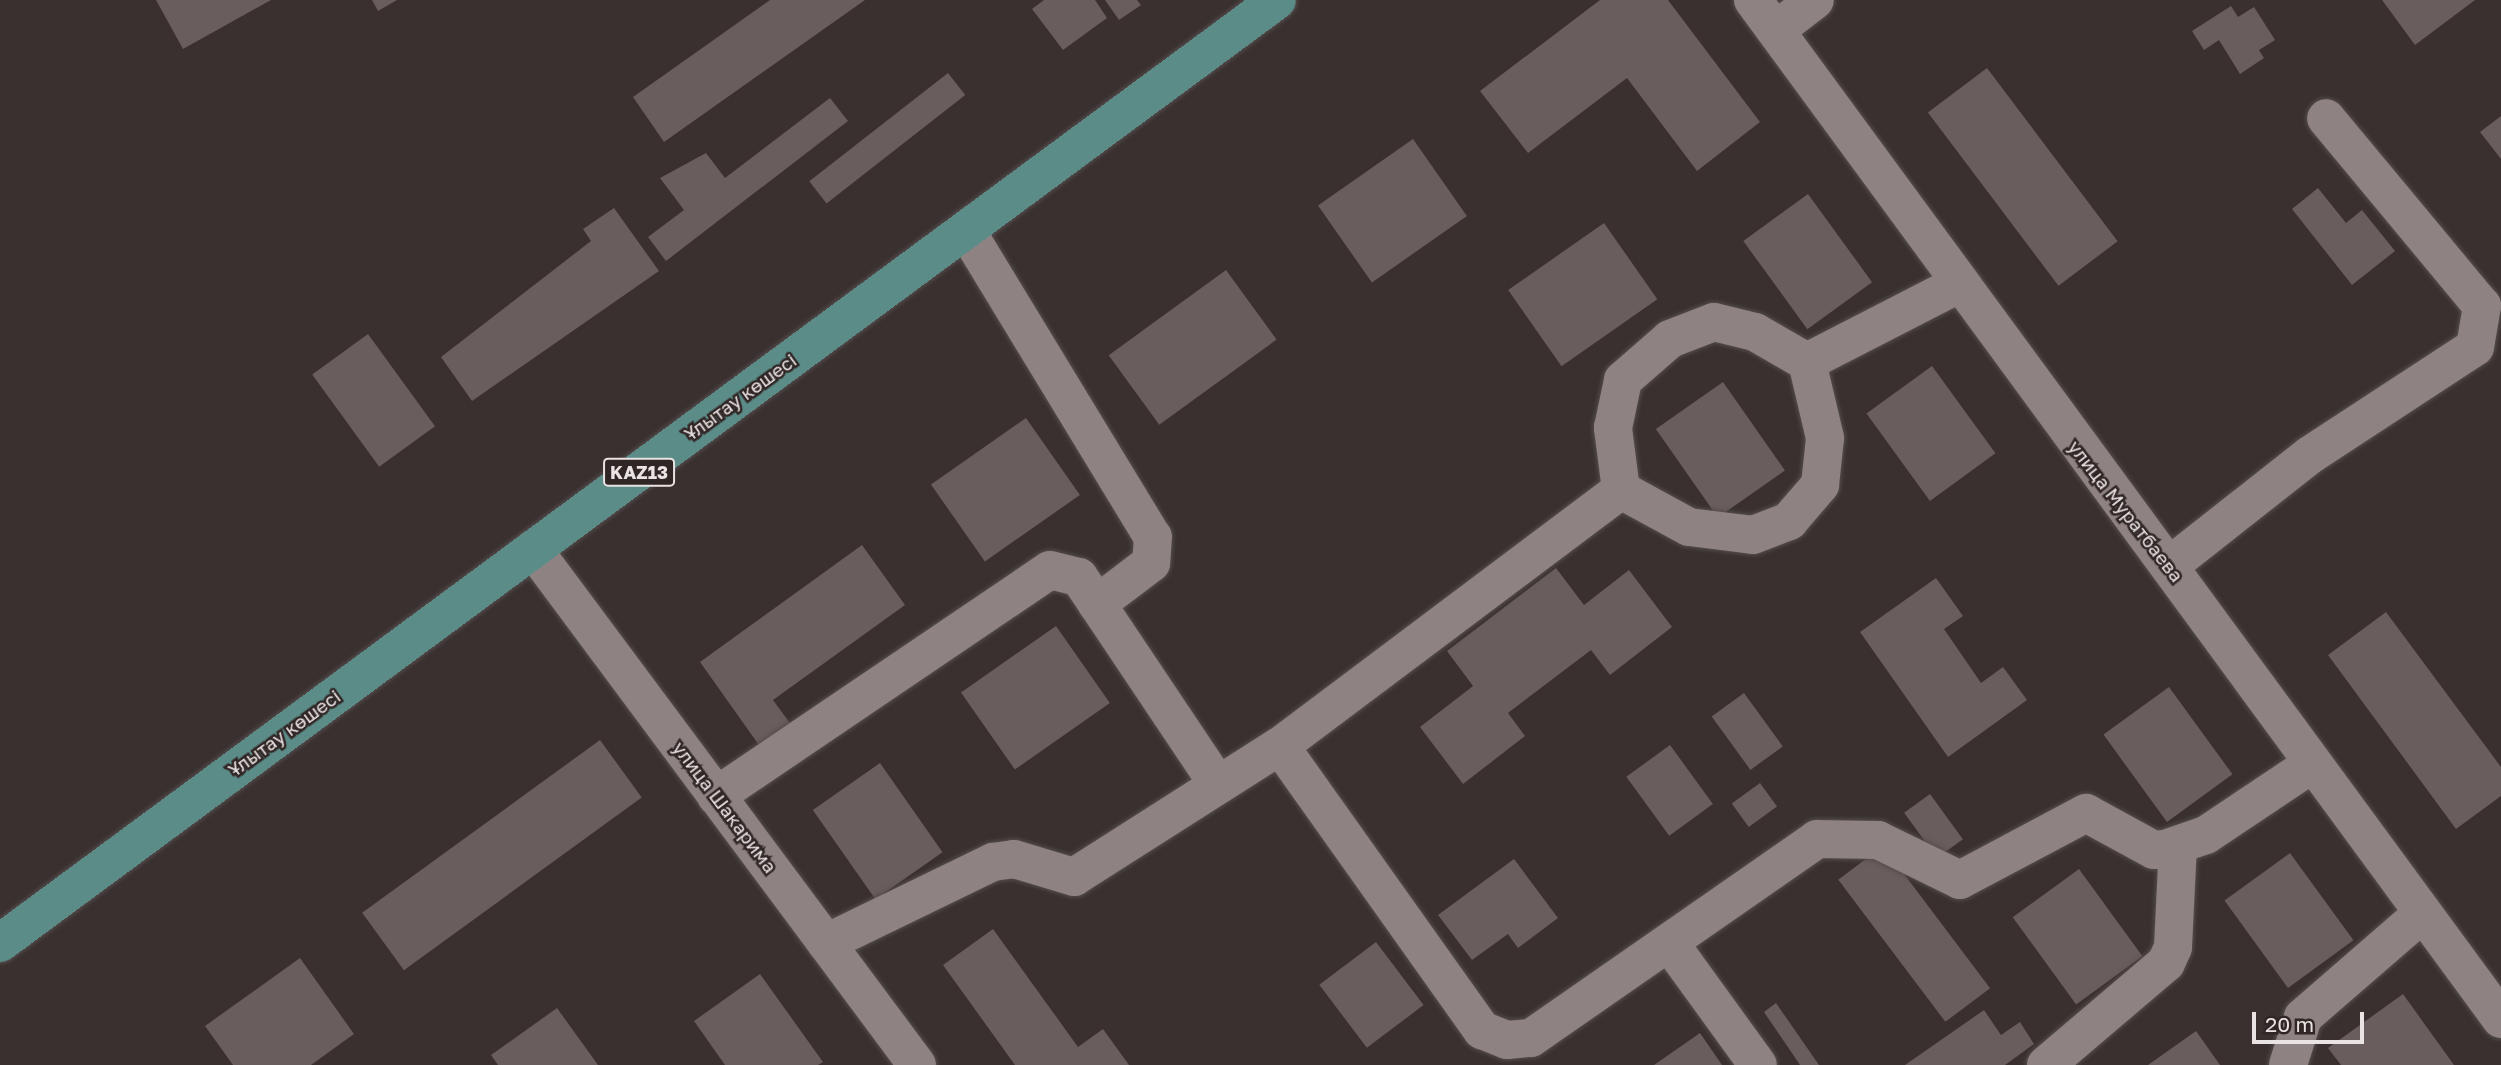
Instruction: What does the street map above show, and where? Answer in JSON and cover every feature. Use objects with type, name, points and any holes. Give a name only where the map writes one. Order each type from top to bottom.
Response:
[{"type":"main road","name":"Ұлытау көшесі","points":[[0,943],[1277,0]]},
{"type":"street","points":[[1765,15],[1815,0]]},
{"type":"street","name":"улица Муратбаева","points":[[1765,15],[1959,284],[2501,1019]]},
{"type":"street","points":[[2169,566],[2310,455],[2475,347],[2482,306],[2326,118]]},
{"type":"street","points":[[966,230],[1153,537],[1151,563],[1097,604]]},
{"type":"street","points":[[1807,362],[1959,284]]},
{"type":"street","points":[[1714,322],[1755,332],[1807,362],[1825,438],[1820,485],[1789,521],[1753,535],[1689,527],[1621,490],[1613,428],[1623,380],[1670,339],[1714,322]]},
{"type":"street","points":[[826,943],[993,862],[1014,859],[1074,877],[1280,746],[1621,490]]},
{"type":"street","name":"улица Шакарима","points":[[533,549],[918,1065]]},
{"type":"street","points":[[716,796],[1037,574],[1070,571],[1097,604],[1218,785]]},
{"type":"street","points":[[1280,746],[1482,1030],[1507,1040],[1531,1038],[1671,945],[1816,839],[1878,840],[1961,880],[2086,813],[2154,850],[2178,846],[2206,835],[2312,764]]},
{"type":"street","points":[[2046,1065],[2166,963],[2173,947],[2178,846]]},
{"type":"street","points":[[2288,1065],[2303,1017],[2422,914]]},
{"type":"street","points":[[1671,945],[1758,1065]]},
{"type":"building","points":[[156,0],[271,0],[183,49]]},
{"type":"building","points":[[372,0],[397,0],[378,11]]},
{"type":"building","points":[[770,0],[865,0],[664,142],[633,97]]},
{"type":"building","points":[[1044,0],[1095,0],[1107,18],[1063,50],[1032,9]]},
{"type":"building","points":[[1105,0],[1137,0],[1141,5],[1119,20]]},
{"type":"building","points":[[1600,0],[1668,0],[1760,122],[1697,171],[1627,78],[1528,153],[1480,91]]},
{"type":"building","points":[[2382,0],[2475,0],[2415,45]]},
{"type":"building","points":[[2231,6],[2238,17],[2254,7],[2275,40],[2259,50],[2264,58],[2240,74],[2219,40],[2204,50],[2192,31]]},
{"type":"building","points":[[1987,68],[2118,241],[2058,286],[1928,113]]},
{"type":"building","points":[[948,73],[965,95],[827,203],[809,181]]},
{"type":"building","points":[[830,98],[848,121],[666,261],[648,237],[684,210],[660,178],[706,153],[725,178]]},
{"type":"building","points":[[2501,116],[2501,159],[2480,132]]},
{"type":"building","points":[[1413,139],[1467,216],[1372,283],[1318,206]]},
{"type":"building","points":[[2318,188],[2346,223],[2362,210],[2395,251],[2352,285],[2292,209]]},
{"type":"building","points":[[1808,194],[1872,282],[1807,329],[1743,241]]},
{"type":"building","points":[[614,208],[659,271],[472,401],[441,357],[591,241],[583,229]]},
{"type":"building","points":[[1604,223],[1657,299],[1562,366],[1508,290]]},
{"type":"building","points":[[1226,270],[1277,340],[1159,425],[1109,355]]},
{"type":"building","points":[[368,334],[435,426],[379,467],[312,375]]},
{"type":"building","points":[[1932,366],[1995,453],[1930,501],[1866,414]]},
{"type":"building","points":[[1723,382],[1785,470],[1718,518],[1656,429]]},
{"type":"building","points":[[1026,418],[1080,495],[985,562],[931,485]]},
{"type":"building","points":[[862,545],[905,605],[773,700],[792,726],[761,748],[700,662]]},
{"type":"building","points":[[1556,568],[1584,605],[1629,570],[1672,627],[1610,675],[1591,650],[1508,713],[1525,736],[1463,784],[1420,727],[1473,686],[1447,651]]},
{"type":"building","points":[[1936,578],[1963,616],[1944,629],[1981,683],[2003,667],[2027,700],[1948,757],[1860,632]]},
{"type":"building","points":[[2386,612],[2501,767],[2501,796],[2456,829],[2328,655]]},
{"type":"building","points":[[1056,626],[1110,703],[1015,770],[961,693]]},
{"type":"building","points":[[2169,687],[2232,774],[2167,822],[2103,735]]},
{"type":"building","points":[[1744,693],[1783,746],[1750,770],[1712,717]]},
{"type":"building","points":[[600,740],[642,797],[404,970],[362,913]]},
{"type":"building","points":[[1670,745],[1713,804],[1669,836],[1626,777]]},
{"type":"building","points":[[880,763],[943,852],[875,899],[813,810]]},
{"type":"building","points":[[1760,783],[1777,806],[1749,827],[1732,804]]},
{"type":"building","points":[[1930,794],[1963,839],[1937,858],[1904,813]]},
{"type":"building","points":[[1883,846],[1990,988],[1945,1022],[1838,880]]},
{"type":"building","points":[[2290,853],[2353,940],[2288,988],[2224,901]]},
{"type":"building","points":[[1514,859],[1558,918],[1518,948],[1508,934],[1472,960],[1438,915]]},
{"type":"building","points":[[2079,869],[2142,956],[2076,1005],[2013,917]]},
{"type":"building","points":[[993,929],[1078,1047],[1103,1029],[1129,1065],[1015,1065],[943,965]]},
{"type":"building","points":[[1376,942],[1424,1005],[1367,1048],[1319,985]]},
{"type":"building","points":[[300,958],[354,1034],[311,1065],[233,1065],[205,1026]]},
{"type":"building","points":[[760,974],[823,1062],[818,1065],[725,1065],[694,1021]]},
{"type":"building","points":[[2403,994],[2454,1065],[2341,1065],[2328,1048]]},
{"type":"building","points":[[1776,1003],[1819,1065],[1800,1065],[1764,1012]]},
{"type":"building","points":[[557,1008],[598,1065],[498,1065],[491,1055]]},
{"type":"building","points":[[1984,1010],[2001,1035],[2020,1022],[2034,1044],[2005,1065],[1905,1065]]},
{"type":"building","points":[[2196,1031],[2220,1065],[2148,1065]]},
{"type":"building","points":[[1700,1033],[1722,1065],[1654,1065]]}]
